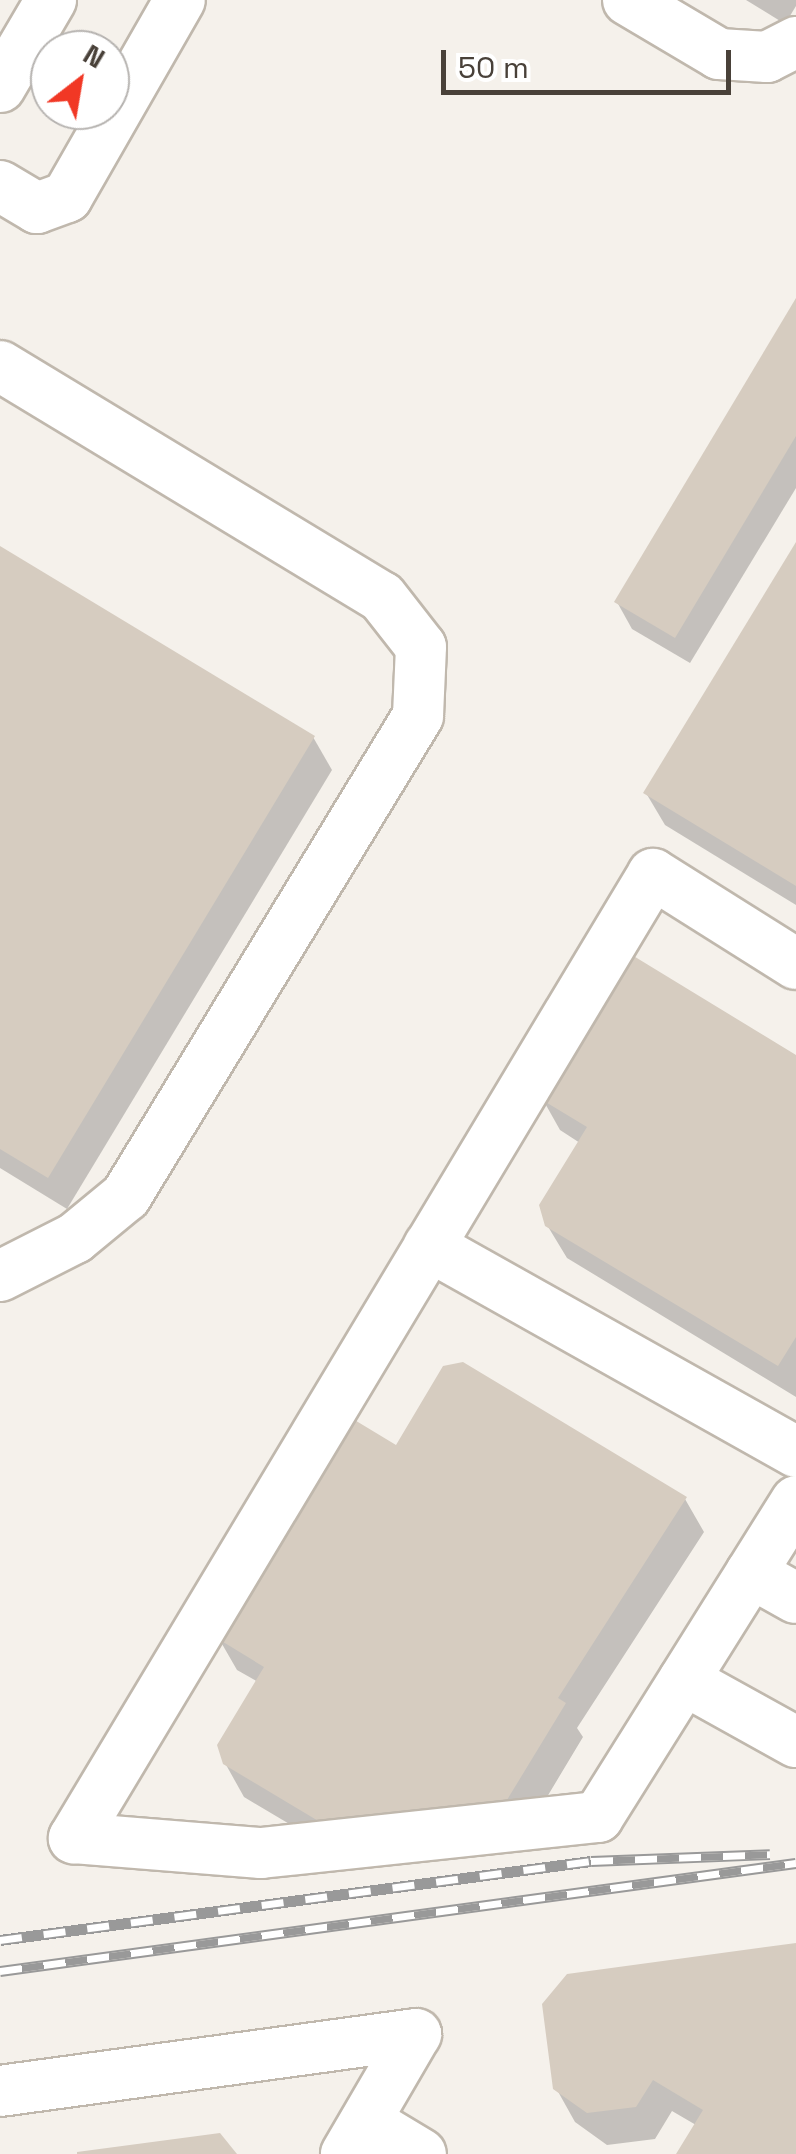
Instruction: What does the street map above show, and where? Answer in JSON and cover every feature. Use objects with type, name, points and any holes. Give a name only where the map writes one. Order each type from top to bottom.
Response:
[{"type":"lane","points":[[0,87],[51,0]]},
{"type":"lane","points":[[0,186],[37,208],[67,197],[180,0]]},
{"type":"lane","points":[[628,0],[719,54],[767,56],[796,42]]},
{"type":"lane","points":[[0,366],[382,597],[420,647],[418,716],[126,1196],[75,1238],[0,1276]]},
{"type":"lane","points":[[796,964],[653,874],[74,1838],[262,1853],[598,1817],[796,1501]]},
{"type":"lane","points":[[430,1246],[796,1452]]},
{"type":"lane","points":[[751,1573],[796,1598]]},
{"type":"lane","points":[[684,1680],[796,1742]]},
{"type":"lane","points":[[0,2091],[416,2034],[356,2137],[422,2154]]},
{"type":"building","points":[[796,298],[796,436],[675,638],[614,602]]},
{"type":"building","points":[[796,542],[796,886],[643,793]]},
{"type":"building","points":[[0,546],[315,736],[48,1178],[0,1149]]},
{"type":"building","points":[[627,952],[796,1055],[796,1337],[778,1366],[545,1226],[539,1205],[587,1127],[539,1098]]},
{"type":"building","points":[[463,1362],[687,1497],[558,1698],[566,1703],[507,1800],[325,1825],[223,1764],[217,1745],[264,1667],[215,1637],[348,1416],[396,1445],[443,1366]]},
{"type":"building","points":[[796,1943],[796,2154],[676,2154],[703,2110],[653,2080],[636,2107],[587,2113],[553,2089],[542,2004],[567,1974]]},
{"type":"building","points":[[220,2133],[237,2154],[77,2154],[77,2152]]},
{"type":"railway","points":[[0,1940],[591,1861],[770,1854]]},
{"type":"railway","points":[[0,1971],[796,1863]]}]
